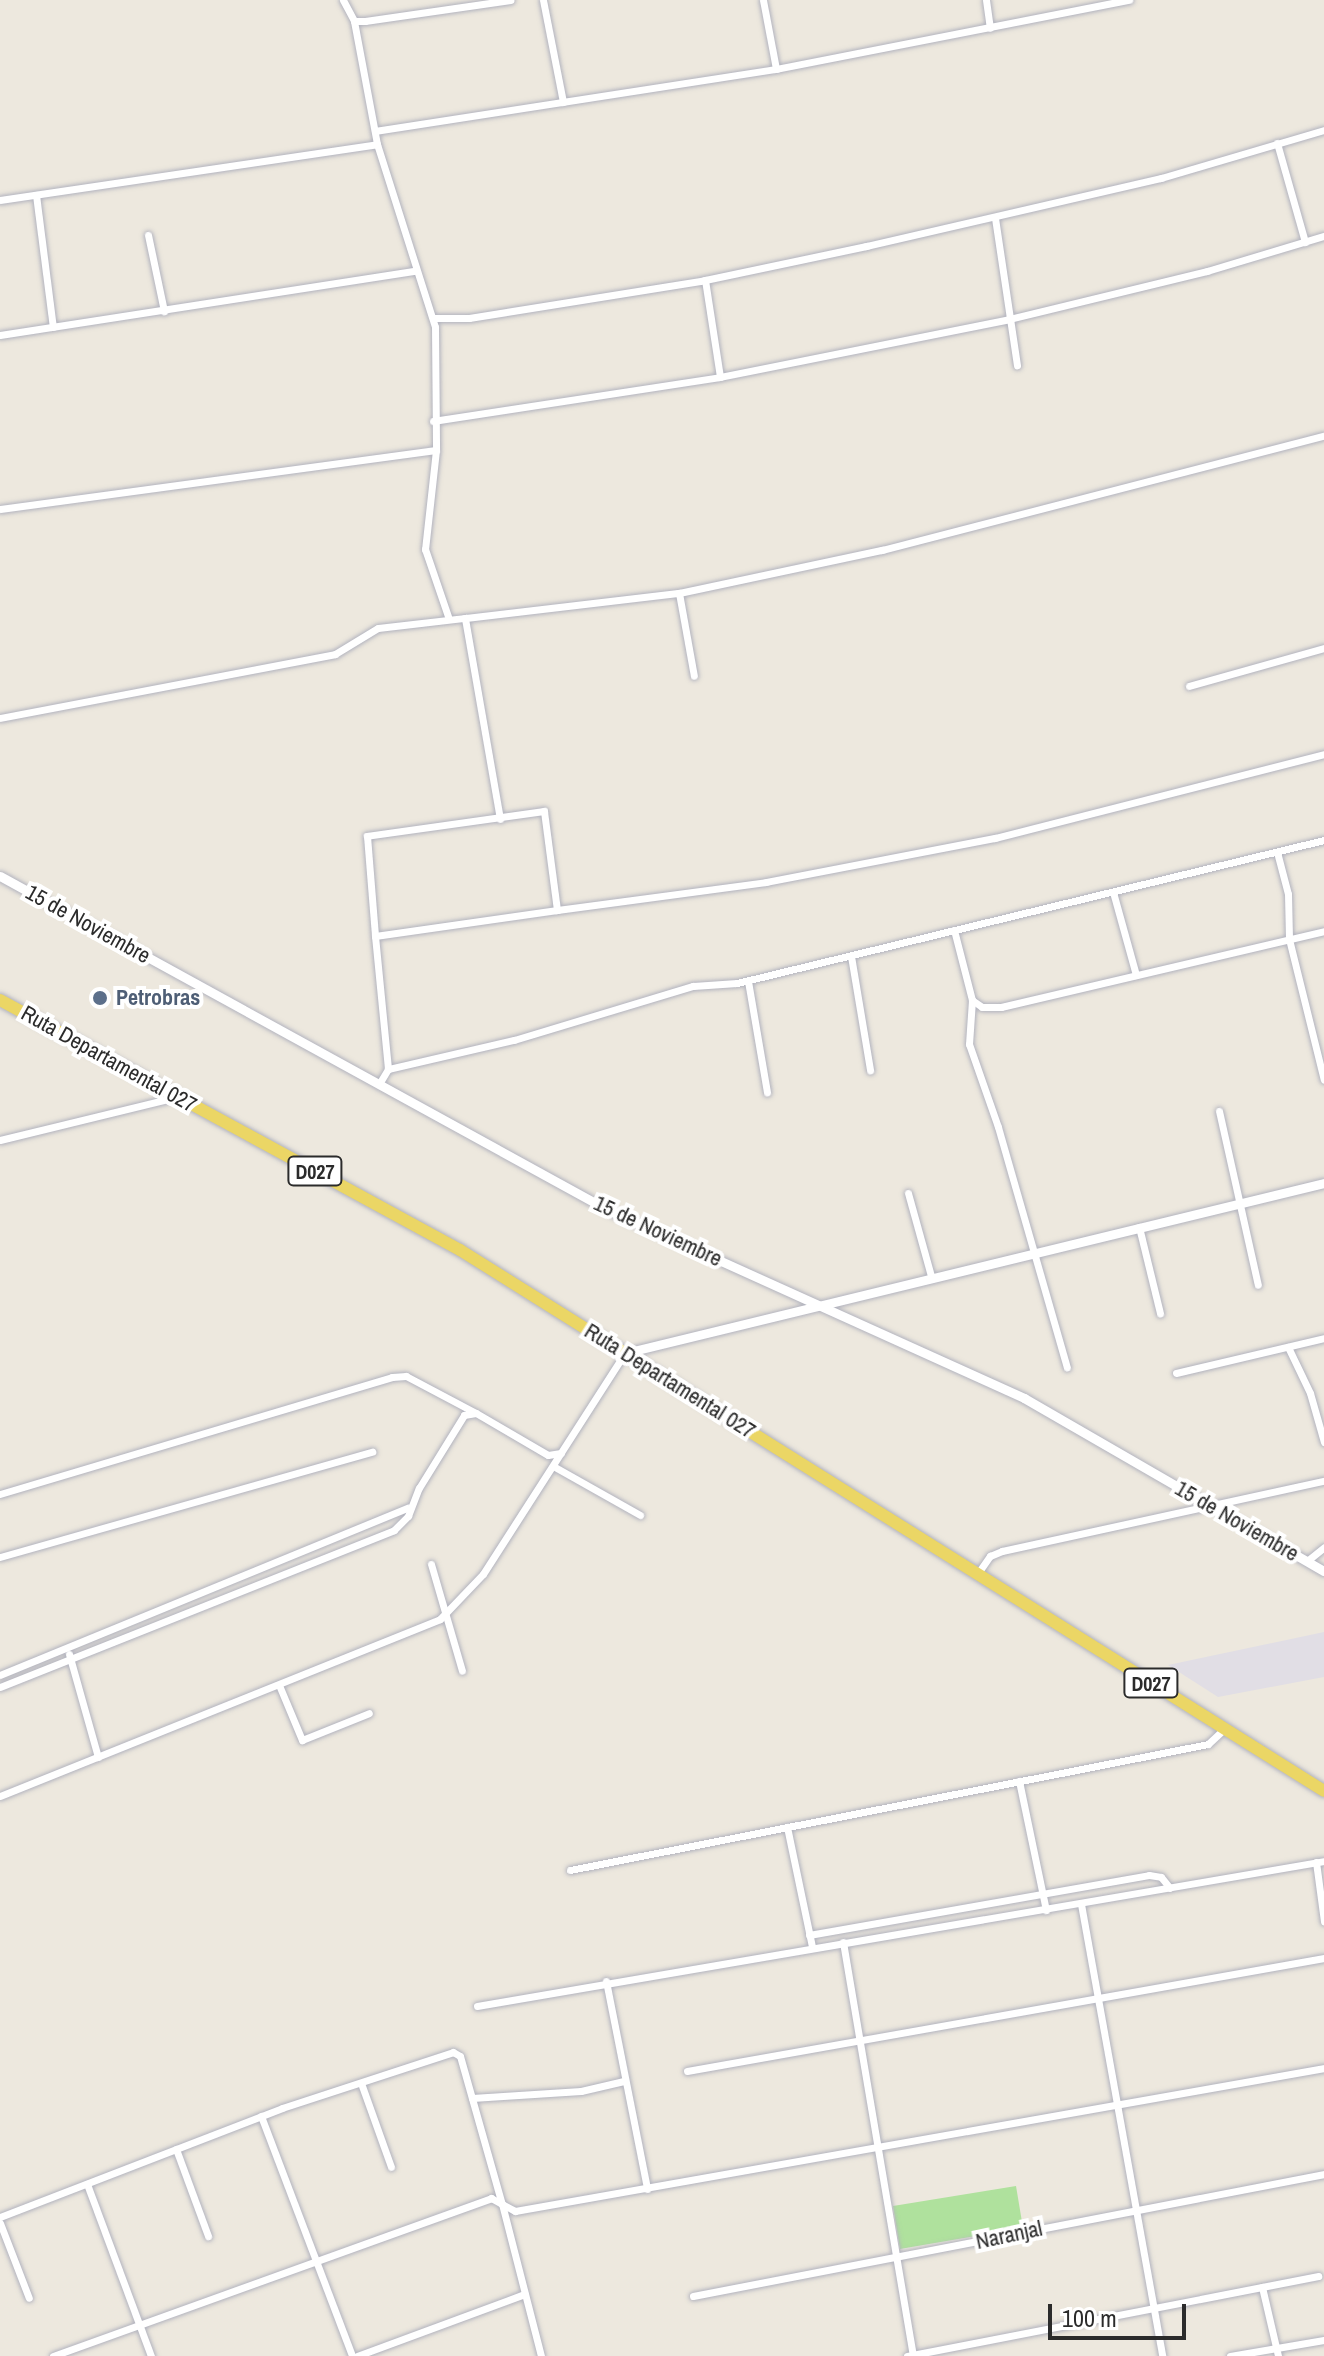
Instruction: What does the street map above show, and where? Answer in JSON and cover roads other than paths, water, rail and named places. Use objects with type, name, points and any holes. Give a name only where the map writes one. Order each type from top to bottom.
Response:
[{"type":"main road","name":"Ruta Departamental 027","points":[[0,1000],[460,1250],[1324,1791]]},
{"type":"street","points":[[343,0],[354,21],[377,144],[415,271],[433,318],[436,450],[425,549],[449,619]]},
{"type":"street","points":[[354,21],[510,0]]},
{"type":"street","points":[[543,0],[563,102]]},
{"type":"street","points":[[763,0],[776,69]]},
{"type":"street","points":[[986,0],[990,28]]},
{"type":"street","points":[[375,131],[776,69],[1129,0]]},
{"type":"street","points":[[433,318],[469,318],[705,280],[995,218],[1161,178],[1324,130]]},
{"type":"street","points":[[1277,143],[1305,242]]},
{"type":"street","points":[[0,200],[377,144]]},
{"type":"street","points":[[36,195],[53,327]]},
{"type":"street","points":[[995,218],[1017,365]]},
{"type":"street","points":[[148,235],[164,311]]},
{"type":"street","points":[[433,421],[720,377],[1009,319],[1324,236]]},
{"type":"street","points":[[0,335],[415,271]]},
{"type":"street","points":[[705,280],[720,377]]},
{"type":"street","points":[[0,718],[335,654],[378,628],[679,593],[882,550],[1324,436]]},
{"type":"street","points":[[0,509],[436,450]]},
{"type":"street","points":[[679,593],[694,676]]},
{"type":"street","points":[[465,618],[500,819]]},
{"type":"street","points":[[1189,686],[1324,648]]},
{"type":"street","points":[[375,936],[766,882],[995,838],[1324,754]]},
{"type":"street","points":[[379,1084],[388,1069],[367,836],[544,811],[557,910]]},
{"type":"street","points":[[388,1069],[514,1040],[693,986],[748,981],[1324,840]]},
{"type":"street","points":[[1277,852],[1288,894],[1289,939],[1320,1038],[1324,1080]]},
{"type":"street","name":"15 de Noviembre","points":[[0,876],[608,1210],[819,1302],[1024,1398],[1324,1571]]},
{"type":"street","points":[[1113,892],[1136,975]]},
{"type":"street","points":[[954,930],[972,1000],[969,1044],[1036,1251],[1067,1367]]},
{"type":"street","points":[[972,1000],[982,1007],[1001,1007],[1324,931]]},
{"type":"street","points":[[851,956],[870,1070]]},
{"type":"street","points":[[748,981],[767,1092]]},
{"type":"street","points":[[0,1140],[178,1097]]},
{"type":"street","points":[[1219,1111],[1258,1285]]},
{"type":"street","points":[[0,1796],[279,1685],[444,1615],[483,1574],[625,1353],[819,1302],[1324,1183]]},
{"type":"street","points":[[908,1193],[931,1276]]},
{"type":"street","points":[[1139,1227],[1160,1313]]},
{"type":"street","points":[[1176,1373],[1324,1338]]},
{"type":"street","points":[[1288,1347],[1310,1393],[1324,1442]]},
{"type":"street","points":[[0,1494],[392,1377],[406,1376],[548,1455],[562,1453]]},
{"type":"street","points":[[0,1687],[394,1530],[458,1421],[476,1413]]},
{"type":"street","points":[[0,1557],[372,1452]]},
{"type":"street","points":[[553,1466],[640,1515]]},
{"type":"street","points":[[978,1573],[990,1556],[1002,1551],[1324,1481]]},
{"type":"street","points":[[0,1675],[395,1517],[412,1504]]},
{"type":"street","points":[[1307,1561],[1324,1547]]},
{"type":"street","points":[[431,1564],[462,1671]]},
{"type":"street","points":[[67,1648],[98,1757]]},
{"type":"street","points":[[279,1685],[302,1740],[369,1713]]},
{"type":"street","points":[[570,1870],[1208,1744],[1224,1729]]},
{"type":"street","points":[[1019,1781],[1046,1910]]},
{"type":"street","points":[[787,1827],[812,1947]]},
{"type":"street","points":[[477,2006],[606,1981],[1320,1862],[1324,1921]]},
{"type":"street","points":[[809,1935],[1149,1875],[1161,1877],[1170,1888]]},
{"type":"street","points":[[1081,1904],[1132,2210],[1162,2356]]},
{"type":"street","points":[[843,1942],[910,2355],[1318,2276]]},
{"type":"street","points":[[687,2071],[1324,1958]]},
{"type":"street","points":[[606,1981],[647,2189]]},
{"type":"street","points":[[29,2298],[0,2220],[261,2116],[453,2052],[460,2056],[541,2356]]},
{"type":"street","points":[[53,2356],[491,2198],[515,2211],[1324,2068]]},
{"type":"street","points":[[472,2098],[581,2091],[624,2081]]},
{"type":"street","points":[[361,2083],[391,2167]]},
{"type":"street","points":[[261,2116],[354,2356],[525,2294]]},
{"type":"street","points":[[176,2149],[208,2236]]},
{"type":"street","name":"Naranjal","points":[[693,2296],[1324,2174]]},
{"type":"street","points":[[87,2184],[151,2356]]},
{"type":"street","points":[[1262,2287],[1277,2352]]},
{"type":"street","points":[[1230,2356],[1277,2352],[1324,2340]]},
{"type":"place","name":"Petrobras","points":[[100,998]]}]
